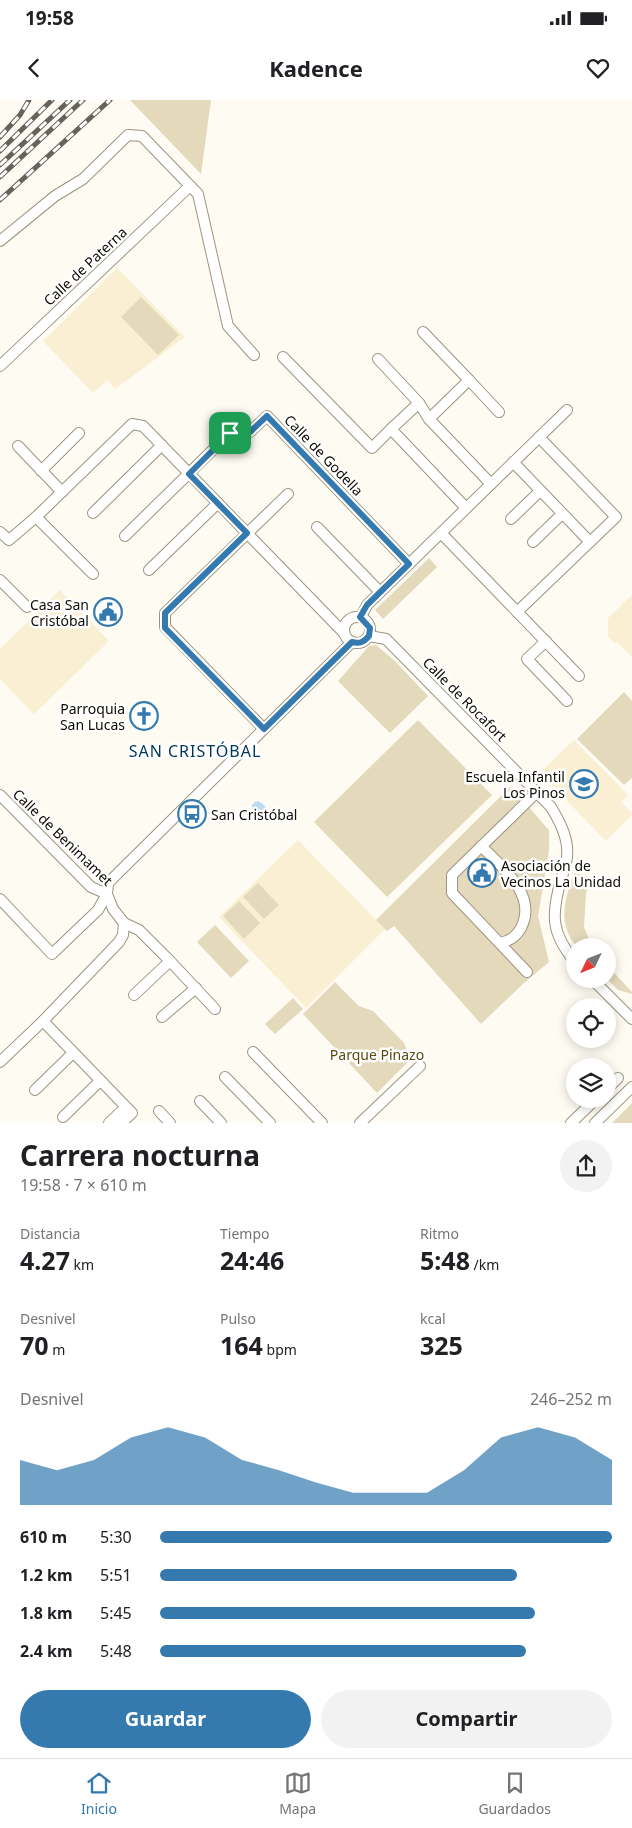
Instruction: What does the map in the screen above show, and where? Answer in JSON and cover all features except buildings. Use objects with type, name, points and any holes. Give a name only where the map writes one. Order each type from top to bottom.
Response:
[{"type":"street","points":[[0,241],[55,196],[83,179],[128,135],[142,136],[198,194],[228,326],[254,355]]},
{"type":"street","name":"Calle de Paterna","points":[[0,366],[190,186]]},
{"type":"street","points":[[423,332],[499,412]]},
{"type":"street","points":[[283,357],[372,448],[419,402]]},
{"type":"street","points":[[378,359],[419,402],[429,419],[491,484]]},
{"type":"street","points":[[429,419],[469,380]]},
{"type":"street","points":[[360,617],[367,605],[380,592],[567,410]]},
{"type":"street","name":"Calle de Godella","points":[[230,433],[250,432],[267,416],[409,564]]},
{"type":"street","points":[[125,536],[230,433],[216,420]]},
{"type":"street","points":[[0,532],[9,540],[36,517],[132,424],[143,426],[352,642],[364,641],[369,636],[370,628],[360,617]]},
{"type":"street","points":[[391,429],[466,508]]},
{"type":"street","points":[[41,471],[78,433]]},
{"type":"street","points":[[517,612],[616,517],[539,437]]},
{"type":"street","points":[[93,513],[162,445]]},
{"type":"street","points":[[18,446],[62,492]]},
{"type":"street","points":[[513,462],[590,542]]},
{"type":"street","points":[[512,519],[540,491]]},
{"type":"street","points":[[264,729],[165,628],[165,613],[288,494]]},
{"type":"street","points":[[149,570],[218,503]]},
{"type":"street","points":[[533,542],[562,514]]},
{"type":"street","points":[[36,517],[93,574]]},
{"type":"street","points":[[317,527],[380,592]]},
{"type":"street","points":[[441,532],[579,676]]},
{"type":"street","points":[[0,580],[27,607]]},
{"type":"street","points":[[344,632],[348,621],[360,617]]},
{"type":"street","name":"Calle de Rocafort","points":[[369,636],[386,639],[537,792],[556,815],[566,838],[567,857],[555,900],[554,920],[560,940],[566,949]]},
{"type":"street","points":[[546,641],[527,660],[567,701]]},
{"type":"street","points":[[214,1010],[196,988],[139,930],[124,922],[114,909],[107,894],[108,883],[352,642]]},
{"type":"street","points":[[527,972],[452,893],[452,875],[537,792]]},
{"type":"street","name":"Calle de Benimamet","points":[[0,795],[92,887],[107,894],[98,910],[52,954],[0,899]]},
{"type":"street","points":[[481,846],[512,879],[523,894],[525,910],[523,923],[518,934],[509,941],[500,943]]},
{"type":"street","points":[[0,1062],[43,1021],[119,942],[123,934],[124,922]]},
{"type":"street","points":[[134,995],[170,961]]},
{"type":"street","points":[[162,1017],[196,988]]},
{"type":"street","points":[[602,988],[630,1012]]},
{"type":"street","points":[[43,1021],[132,1113],[121,1123]]},
{"type":"street","points":[[253,1052],[318,1122]]},
{"type":"street","points":[[35,1090],[73,1053]]},
{"type":"street","points":[[360,1123],[420,1066]]},
{"type":"street","points":[[225,1077],[270,1123]]},
{"type":"street","points":[[63,1117],[100,1080]]},
{"type":"street","points":[[595,1123],[632,1087]]},
{"type":"street","points":[[200,1101],[222,1123]]},
{"type":"street","points":[[109,1123],[126,1107]]},
{"type":"street","points":[[571,1123],[587,1108]]},
{"type":"street","points":[[159,1111],[170,1123]]},
{"type":"shaded area","points":[[117,268],[185,337],[115,389],[107,380],[93,393],[43,341]]},
{"type":"shaded area","points":[[60,590],[109,641],[34,714],[0,679],[0,649]]},
{"type":"shaded area","points":[[632,595],[632,657],[608,636],[608,618]]},
{"type":"shaded area","name":"Escuela Infantil Los Pinos","points":[[574,740],[628,795],[621,802],[632,815],[606,841],[540,773]]},
{"type":"shaded area","points":[[298,840],[385,929],[306,1008],[219,917]]},
{"type":"green space","points":[[130,100],[211,100],[201,174]]},
{"type":"green space","points":[[141,297],[179,335],[158,355],[121,317]]},
{"type":"green space","points":[[429,558],[437,567],[383,619],[375,610]]},
{"type":"green space","points":[[376,645],[395,661],[428,696],[390,733],[338,681],[369,646]]},
{"type":"green space","points":[[624,692],[632,701],[632,778],[624,785],[577,739]]},
{"type":"green space","points":[[418,720],[492,795],[387,897],[314,822]]},
{"type":"green space","points":[[510,787],[549,830],[549,851],[538,916],[549,962],[481,1024],[394,926],[387,931],[376,920]]},
{"type":"green space","points":[[574,873],[591,877],[586,894],[584,927],[589,938],[570,937],[566,928],[564,910]]},
{"type":"green space","points":[[258,883],[279,905],[264,919],[243,897]]},
{"type":"green space","points":[[239,901],[260,923],[244,939],[223,916]]},
{"type":"green space","points":[[215,925],[249,961],[231,978],[197,942]]},
{"type":"green space","points":[[616,975],[632,994],[616,988]]},
{"type":"green space","name":"Parque Pinazo","points":[[335,982],[359,1006],[373,1011],[404,1043],[412,1058],[377,1093],[303,1014]]},
{"type":"green space","points":[[293,998],[303,1009],[275,1034],[265,1024]]},
{"type":"green space","points":[[632,1103],[632,1123],[612,1123]]},
{"type":"water","points":[[258,801],[268,811],[269,813],[266,816],[261,817],[252,808],[252,805]]},
{"type":"railway","points":[[0,137],[20,115],[29,100]]},
{"type":"railway","points":[[0,151],[52,100]]},
{"type":"railway","points":[[0,165],[70,100]]},
{"type":"railway","points":[[0,177],[83,100]]},
{"type":"railway","points":[[0,200],[110,100]]},
{"type":"place","name":"Casa San Cristóbal","points":[[108,612]]},
{"type":"place","name":"Parroquia San Lucas","points":[[144,716]]},
{"type":"place","name":"Escuela Infantil Los Pinos","points":[[584,784]]},
{"type":"place","name":"San Cristóbal","points":[[192,814]]},
{"type":"place","name":"Asociación de Vecinos La Unidad","points":[[482,873]]},
{"type":"district","name":"SAN CRISTÓBAL","points":[[195,751]]},
{"type":"route","points":[[267,416],[409,564],[367,605],[360,617],[370,628],[369,636],[364,641],[352,642],[264,729],[165,628],[165,613],[247,533],[189,474],[230,433],[250,432],[267,416]]}]
